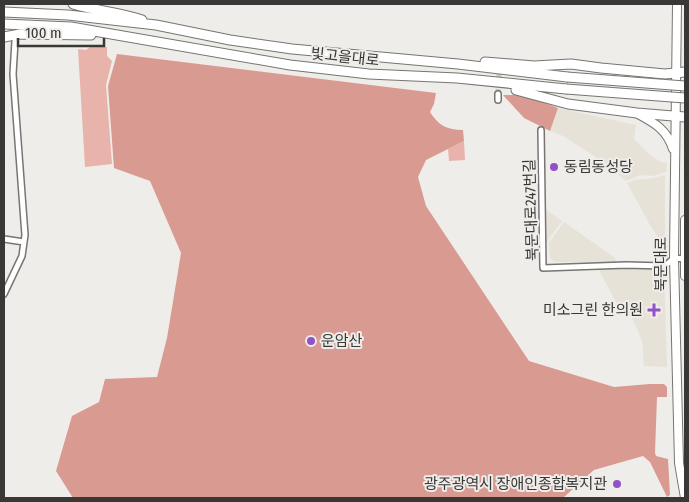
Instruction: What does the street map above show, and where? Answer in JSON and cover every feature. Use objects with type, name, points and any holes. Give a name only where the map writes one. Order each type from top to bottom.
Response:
[{"type":"highway","points":[[73,4],[131,16],[156,25]]},
{"type":"highway","name":"빛고을대로","points":[[4,12],[68,15],[156,25],[230,40],[292,49],[458,64],[567,77],[685,86]]},
{"type":"highway","name":"빛고을대로","points":[[4,24],[70,27],[290,65],[370,74],[457,78],[685,98]]},
{"type":"highway","points":[[4,37],[20,34],[121,36]]},
{"type":"highway","points":[[458,64],[494,62],[534,66],[571,64],[665,74],[681,72]]},
{"type":"highway","points":[[457,78],[491,87],[524,91],[568,104],[636,114],[681,116]]},
{"type":"main road","name":"북문대로","points":[[678,4],[681,116],[675,154],[674,258],[679,463],[684,498]]},
{"type":"main road","points":[[636,114],[660,127],[670,140],[675,154]]},
{"type":"main road","name":"북문대로","points":[[685,220],[685,276]]},
{"type":"street","points":[[4,294],[22,256],[24,242],[24,211],[13,74],[15,40]]},
{"type":"street","name":"북문대로247번길","points":[[541,130],[543,268],[626,265],[665,266],[674,258],[684,259]]},
{"type":"street","points":[[4,240],[24,242]]},
{"type":"shaded area","points":[[90,47],[107,47],[107,56],[112,61],[106,85],[112,164],[85,167],[78,49],[86,50]]},
{"type":"shaded area","points":[[117,54],[436,93],[430,112],[444,126],[463,130],[464,141],[426,160],[418,177],[426,206],[529,361],[614,387],[664,384],[667,387],[667,397],[657,397],[655,453],[656,456],[668,459],[670,495],[667,497],[650,462],[643,456],[594,470],[563,498],[73,498],[56,471],[72,416],[99,402],[105,379],[157,377],[167,338],[181,253],[150,181],[114,168],[108,86]]},
{"type":"shaded area","points":[[503,95],[524,95],[558,108],[550,131],[524,118]]},
{"type":"shaded area","points":[[558,108],[636,125],[634,139],[650,155],[661,162],[667,163],[666,172],[653,176],[640,175],[626,181],[605,163],[563,136],[550,131]]},
{"type":"shaded area","points":[[464,141],[465,160],[449,161],[448,149]]},
{"type":"shaded area","points":[[665,175],[665,244],[651,227],[627,183]]},
{"type":"shaded area","points":[[545,209],[562,221],[546,243],[545,243]]},
{"type":"shaded area","points":[[564,222],[615,258],[616,262],[554,262],[550,258],[549,243]]},
{"type":"shaded area","points":[[598,268],[664,268],[667,367],[644,366],[642,341],[636,326],[631,316],[619,308]]},
{"type":"tunnel","points":[[498,94],[500,59]]},
{"type":"place","name":"동림동성당","points":[[554,167]]},
{"type":"place","name":"미소그린 한의원","points":[[654,310]]},
{"type":"place","name":"운암산","points":[[311,341]]},
{"type":"place","name":"광주광역시 장애인종합복지관","points":[[617,484]]}]
